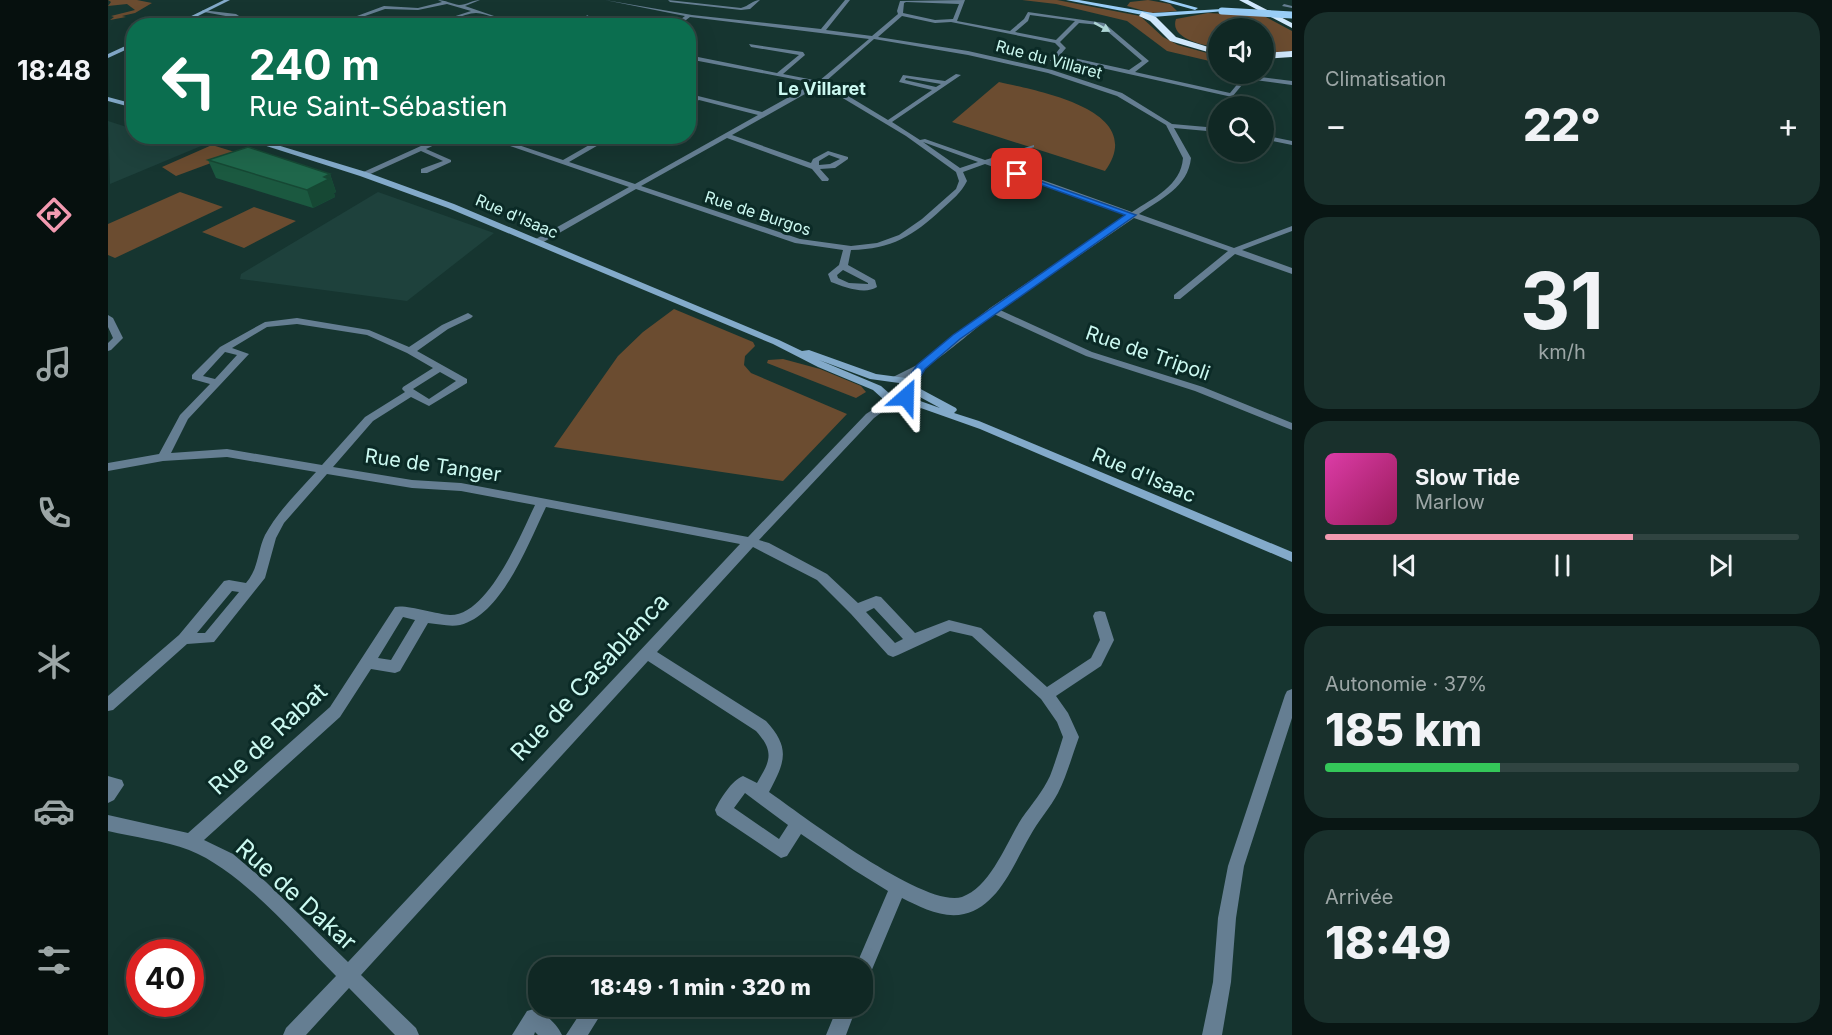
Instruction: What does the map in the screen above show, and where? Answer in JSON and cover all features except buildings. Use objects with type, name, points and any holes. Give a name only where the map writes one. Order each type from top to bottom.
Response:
[{"type":"highway","points":[[1243,0],[1292,25]]},
{"type":"highway","points":[[1257,0],[1292,25]]},
{"type":"highway","points":[[1142,14],[1153,19],[1173,39],[1208,49]]},
{"type":"highway","points":[[1173,15],[1168,24],[1174,33],[1208,48]]},
{"type":"highway","points":[[1274,56],[1292,54]]},
{"type":"highway","points":[[1274,58],[1292,60]]},
{"type":"main road","points":[[1070,0],[1123,5]]},
{"type":"main road","points":[[1084,0],[1123,5],[1142,14],[1173,15],[1183,12],[1222,11],[1292,15]]},
{"type":"main road","points":[[1162,0],[1222,11]]},
{"type":"main road","points":[[1178,4],[1185,10],[1183,12]]},
{"type":"street","points":[[190,18],[228,0]]},
{"type":"street","points":[[458,7],[478,0]]},
{"type":"street","name":"Rue du Villaret","points":[[607,0],[690,15],[876,36],[1043,70],[1091,84],[1128,99],[1148,109],[1169,126],[1185,149],[1187,158],[1185,169],[1174,186],[993,310],[921,367],[897,379]]},
{"type":"street","points":[[660,10],[670,1],[741,9],[748,8],[758,0]]},
{"type":"street","points":[[823,30],[848,0]]},
{"type":"street","points":[[367,18],[360,16],[384,7],[418,9],[443,1],[494,18]]},
{"type":"street","points":[[952,21],[955,20],[963,2],[906,1],[902,2],[899,11],[902,14],[934,22],[952,21],[1056,42],[1063,48],[1043,70]]},
{"type":"street","points":[[1284,5],[1292,7]]},
{"type":"street","points":[[1010,34],[1026,20],[1028,10],[1102,24],[1146,61],[1129,73]]},
{"type":"street","points":[[204,11],[236,16],[232,18]]},
{"type":"street","points":[[454,18],[474,12]]},
{"type":"street","points":[[537,242],[820,82],[902,14]]},
{"type":"street","points":[[686,18],[690,15]]},
{"type":"street","points":[[1056,42],[1082,20]]},
{"type":"street","points":[[751,45],[803,54],[779,74]]},
{"type":"street","points":[[108,56],[126,48]]},
{"type":"street","points":[[773,49],[765,55],[794,60]]},
{"type":"street","points":[[1056,56],[1232,95],[1245,77],[1292,83]]},
{"type":"street","points":[[696,58],[820,82],[908,135],[958,171],[1032,147]]},
{"type":"street","points":[[887,123],[958,75]]},
{"type":"street","points":[[938,89],[901,81],[905,76],[947,83]]},
{"type":"street","points":[[698,98],[765,115]]},
{"type":"street","points":[[108,99],[126,104]]},
{"type":"street","points":[[1169,126],[1208,129]]},
{"type":"street","points":[[726,135],[815,168],[825,179]]},
{"type":"street","points":[[908,135],[1292,271]]},
{"type":"street","points":[[1274,139],[1292,142]]},
{"type":"street","name":"Rue d'Isaac","points":[[264,144],[363,174],[451,206],[776,342],[884,379],[897,379],[981,426]]},
{"type":"street","points":[[363,174],[432,144]]},
{"type":"street","name":"Rue de Burgos","points":[[507,144],[798,241],[822,246],[877,245],[904,236],[959,190],[963,181],[958,171]]},
{"type":"street","points":[[563,163],[597,144]]},
{"type":"street","points":[[421,149],[449,161],[424,171]]},
{"type":"street","points":[[1176,297],[1233,250],[1292,228]]},
{"type":"street","points":[[843,266],[848,247]]},
{"type":"street","name":"Rue de Tripoli","points":[[993,310],[1089,354],[1199,389],[1292,427]]},
{"type":"street","points":[[410,351],[445,327],[468,316]]},
{"type":"street","points":[[108,318],[118,338],[108,348]]},
{"type":"street","points":[[216,382],[196,377],[223,349],[265,325],[297,321],[369,333],[410,351],[463,381],[429,403],[407,389],[440,368]]},
{"type":"street","name":"Rue d'Isaac","points":[[776,342],[878,390],[981,426],[1292,557]]},
{"type":"street","points":[[163,457],[184,417],[244,354],[223,349]]},
{"type":"street","name":"Rue du Villaret","points":[[910,387],[921,367]]},
{"type":"street","points":[[878,390],[878,383],[884,379]]},
{"type":"street","points":[[898,398],[909,395],[910,387]]},
{"type":"street","name":"Rue de Casablanca","points":[[870,416],[878,390]]},
{"type":"street","points":[[184,639],[209,638],[260,575],[270,538],[280,520],[323,468],[369,419],[411,393]]},
{"type":"street","name":"Rue de Casablanca","points":[[293,1035],[813,474],[870,416],[898,398]]},
{"type":"street","name":"Rue de Tanger","points":[[108,467],[163,457],[227,453],[412,484],[461,487],[752,542],[765,546],[822,576],[893,651],[913,640]]},
{"type":"street","name":"Rue de Rabat","points":[[190,842],[335,712],[400,611],[424,617],[460,620],[476,613],[491,600],[542,503]]},
{"type":"street","points":[[108,705],[184,639],[229,585],[249,589]]},
{"type":"street","points":[[798,822],[781,850],[723,810],[743,783],[898,888],[932,904],[961,907],[986,891],[1005,868],[1024,829],[1055,781],[1071,737],[1063,718],[1046,695],[976,632],[949,625],[913,640],[876,601],[856,610]]},
{"type":"street","points":[[1046,695],[1096,662],[1107,640],[1100,616]]},
{"type":"street","points":[[369,662],[395,667],[424,617]]},
{"type":"street","points":[[647,653],[761,726],[771,736],[778,748],[777,759],[759,794]]},
{"type":"street","points":[[1212,1035],[1222,982],[1227,918],[1236,866],[1292,695]]},
{"type":"street","points":[[108,783],[116,785],[108,795]]},
{"type":"street","name":"Rue de Dakar","points":[[108,823],[190,842],[227,860],[260,888],[349,974]]},
{"type":"street","points":[[869,957],[898,888]]},
{"type":"street","points":[[349,974],[409,1035]]},
{"type":"street","points":[[576,1035],[589,1017]]},
{"type":"street","points":[[836,1035],[843,1017]]},
{"type":"street","points":[[522,1035],[534,1018],[552,1035]]},
{"type":"shaded area","points":[[108,0],[137,0],[152,3],[135,13],[122,16],[126,17],[110,20],[114,17],[111,16],[135,10],[127,4],[108,6],[111,2]]},
{"type":"shaded area","points":[[1022,0],[1057,0],[1140,16],[1163,37],[1178,45],[1208,53],[1208,61],[1167,51],[1127,21],[1056,4]]},
{"type":"shaded area","points":[[1148,0],[1170,4],[1177,11],[1151,13],[1127,6],[1130,2]]},
{"type":"shaded area","points":[[1208,13],[1268,18],[1208,18],[1208,46],[1189,40],[1178,32],[1175,26],[1176,19]]},
{"type":"shaded area","points":[[1274,21],[1292,31],[1292,51],[1274,52]]},
{"type":"shaded area","points":[[999,82],[1061,98],[1101,118],[1112,133],[1115,150],[1105,171],[952,122]]},
{"type":"shaded area","points":[[108,121],[126,127],[126,144],[201,146],[110,184]]},
{"type":"shaded area","points":[[212,145],[238,153],[176,176],[162,167]]},
{"type":"shaded area","points":[[180,192],[223,207],[115,258],[108,255],[108,224]]},
{"type":"shaded area","points":[[378,192],[494,233],[407,301],[240,279],[241,274]]},
{"type":"shaded area","points":[[254,207],[296,221],[244,248],[202,232]]},
{"type":"shaded area","points":[[674,309],[753,342],[755,346],[745,356],[744,365],[751,373],[847,414],[783,481],[554,447],[618,356],[643,332]]},
{"type":"shaded area","points":[[783,359],[820,369],[861,386],[866,392],[856,398],[767,363],[768,360]]},
{"type":"district","name":"Le Villaret","points":[[822,89]]},
{"type":"route","points":[[906,397],[911,390],[909,385],[921,367],[956,337],[1132,215],[1017,174]]}]
